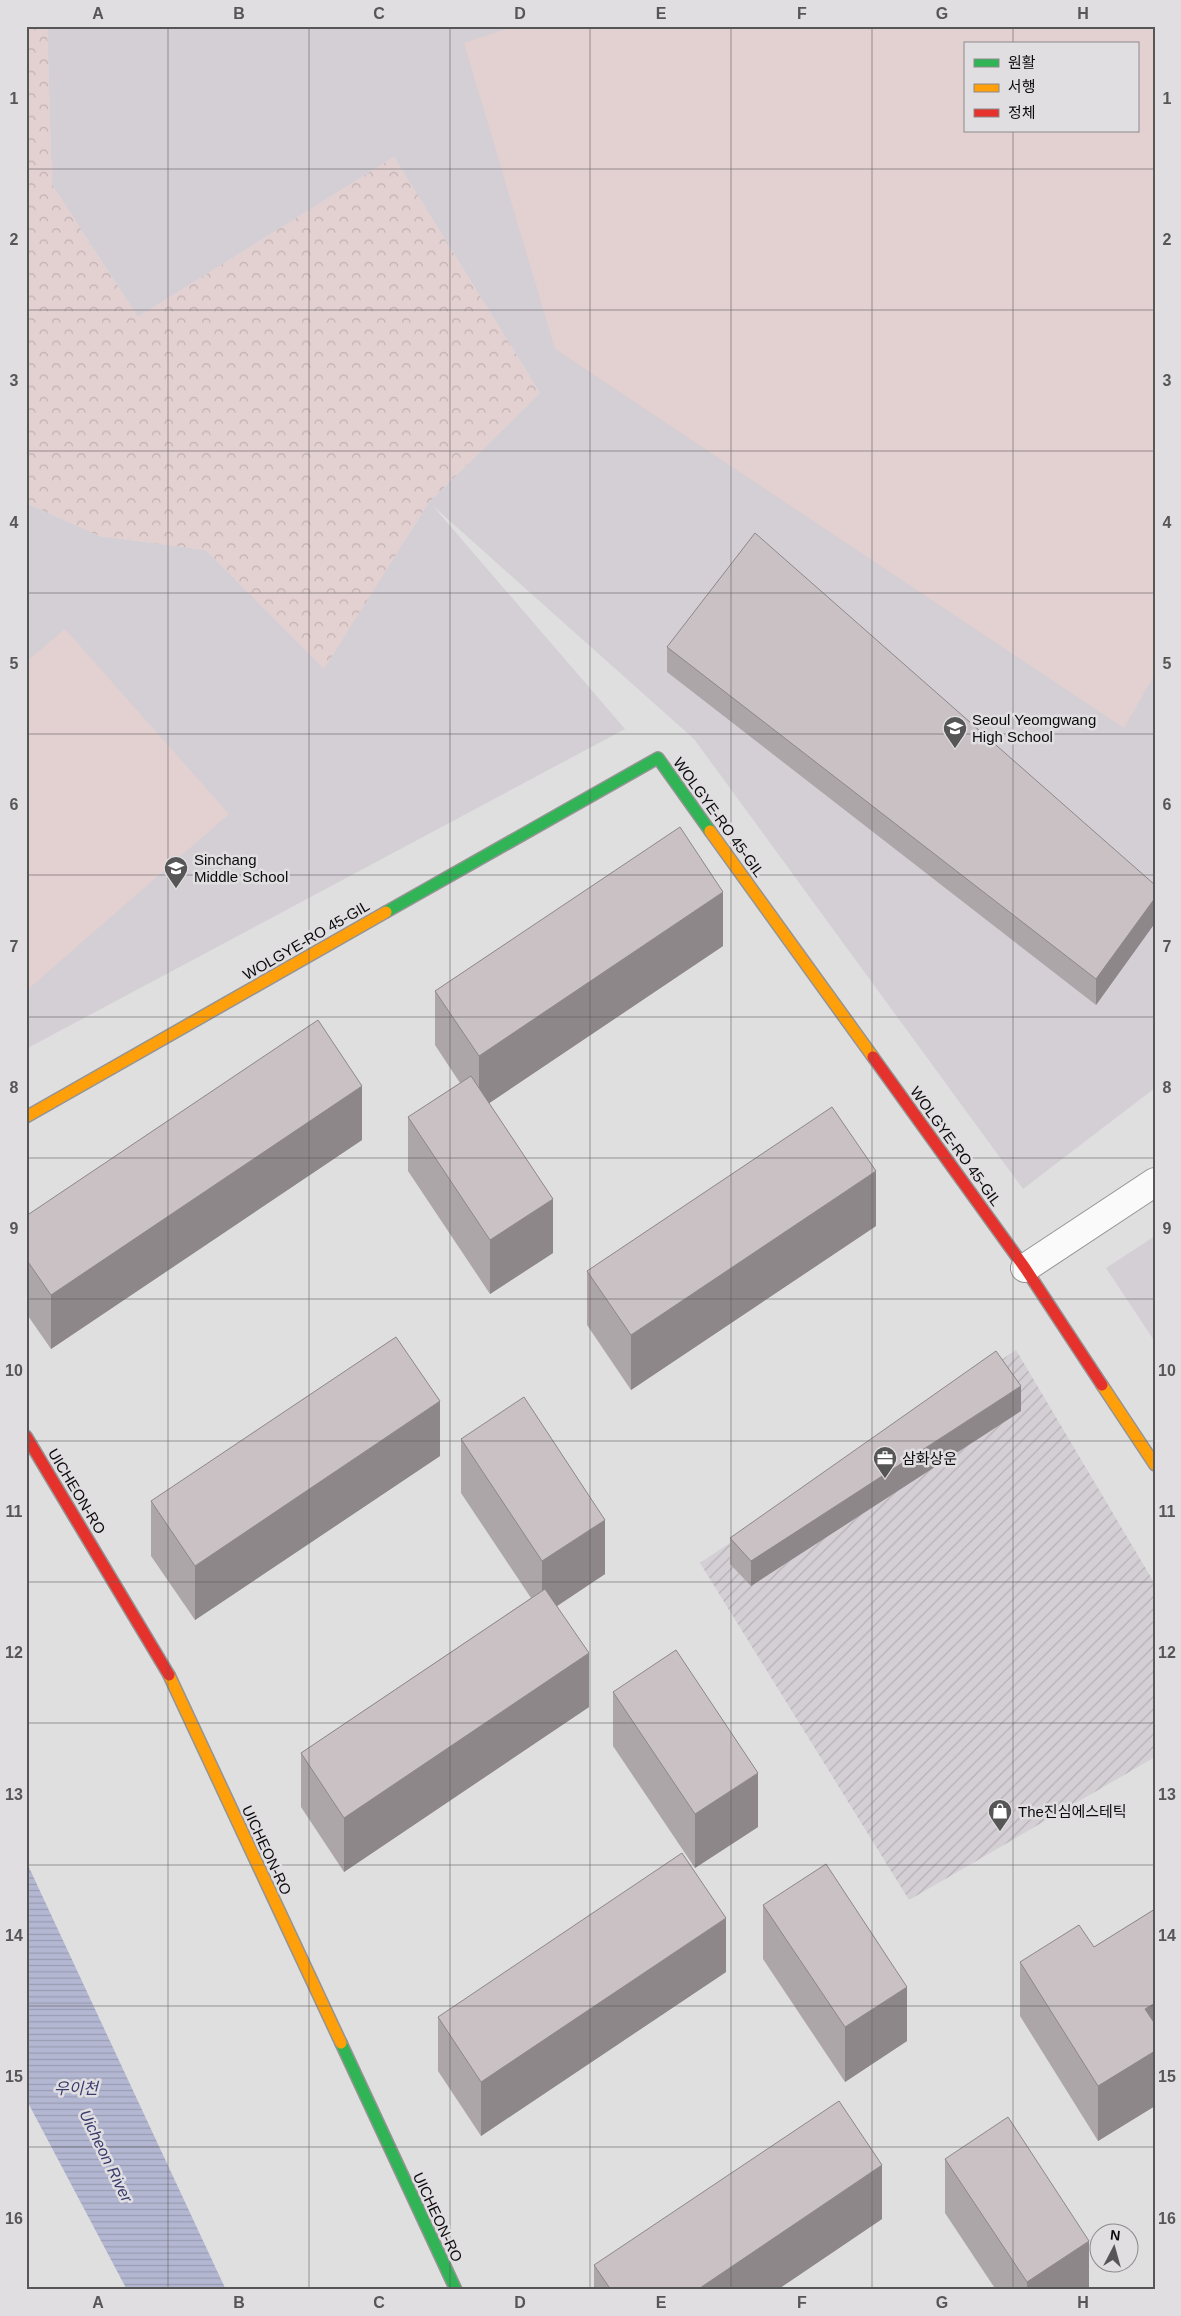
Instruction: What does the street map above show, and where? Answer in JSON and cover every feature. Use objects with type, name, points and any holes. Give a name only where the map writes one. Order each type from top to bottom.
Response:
[{"type":"street","name":"WOLGYE-RO 45-GIL","points":[[26,1117],[658,758],[1025,1268],[1155,1465]]},
{"type":"street","points":[[1025,1268],[1155,1182]]},
{"type":"street","name":"UICHEON-RO","points":[[26,1436],[169,1674],[456,2290]]},
{"type":"shaded area","points":[[47,26],[1155,26],[1155,1088],[1023,1189],[694,739],[433,506],[625,729],[26,1049],[26,503],[100,536],[206,550],[324,668],[429,502],[540,393],[394,157],[138,317],[52,185]]},
{"type":"shaded area","points":[[1155,1236],[1155,1342],[1106,1268]]},
{"type":"shaded area","points":[[1016,1350],[1155,1584],[1155,1757],[909,1900],[700,1563]]},
{"type":"green space","points":[[26,26],[47,26],[52,185],[138,317],[394,157],[540,393],[429,502],[324,669],[206,550],[100,536],[26,503]]},
{"type":"green space","points":[[515,26],[1155,26],[1155,674],[1124,728],[555,349],[464,43]]},
{"type":"green space","points":[[65,629],[229,814],[26,991],[26,662]]},
{"type":"water","name":"우이천","points":[[26,1861],[226,2290],[127,2290],[26,2099]]},
{"type":"building","points":[[755,533],[1155,885],[1155,898],[1096,979],[667,647]]},
{"type":"building","points":[[680,827],[723,892],[479,1056],[435,991]]},
{"type":"building","points":[[318,1020],[362,1086],[51,1295],[26,1259],[26,1216]]},
{"type":"building","points":[[471,1076],[553,1199],[490,1240],[408,1117]]},
{"type":"building","points":[[832,1107],[876,1171],[631,1335],[587,1271]]},
{"type":"building","points":[[396,1337],[440,1401],[195,1566],[151,1501]]},
{"type":"building","points":[[996,1351],[1021,1386],[751,1561],[730,1538]]},
{"type":"building","points":[[524,1397],[605,1520],[542,1561],[461,1439]]},
{"type":"building","points":[[545,1589],[589,1653],[344,1818],[301,1753]]},
{"type":"building","points":[[676,1650],[758,1773],[695,1814],[613,1692]]},
{"type":"building","points":[[682,1853],[726,1918],[481,2082],[438,2017]]},
{"type":"building","points":[[826,1864],[907,1987],[845,2027],[763,1905]]},
{"type":"building","points":[[1155,1909],[1155,2003],[1145,2009],[1155,2024],[1155,2051],[1098,2086],[1020,1962],[1079,1925],[1094,1947]]},
{"type":"building","points":[[839,2101],[882,2165],[697,2290],[611,2290],[594,2265]]},
{"type":"building","points":[[1008,2117],[1088,2242],[1027,2282],[945,2159]]},
{"type":"traffic: fast","points":[[386,912],[658,758],[710,831]]},
{"type":"traffic: fast","points":[[341,2043],[456,2290]]},
{"type":"traffic: slow","points":[[710,831],[873,1057]]},
{"type":"traffic: slow","points":[[26,1117],[386,912]]},
{"type":"traffic: slow","points":[[1102,1385],[1155,1465]]},
{"type":"traffic: slow","points":[[169,1675],[341,2043]]},
{"type":"traffic: jam","points":[[873,1057],[1025,1268],[1102,1385]]},
{"type":"traffic: jam","points":[[26,1436],[169,1675]]},
{"type":"place","name":"Seoul Yeomgwang High School","points":[[955,749]]},
{"type":"place","name":"Sinchang Middle School","points":[[176,889]]},
{"type":"place","name":"삼화상운","points":[[885,1479]]},
{"type":"place","name":"The진심에스테틱","points":[[1000,1832]]},
{"type":"water label","name":"Uicheon River","points":[[106,2156]]}]
